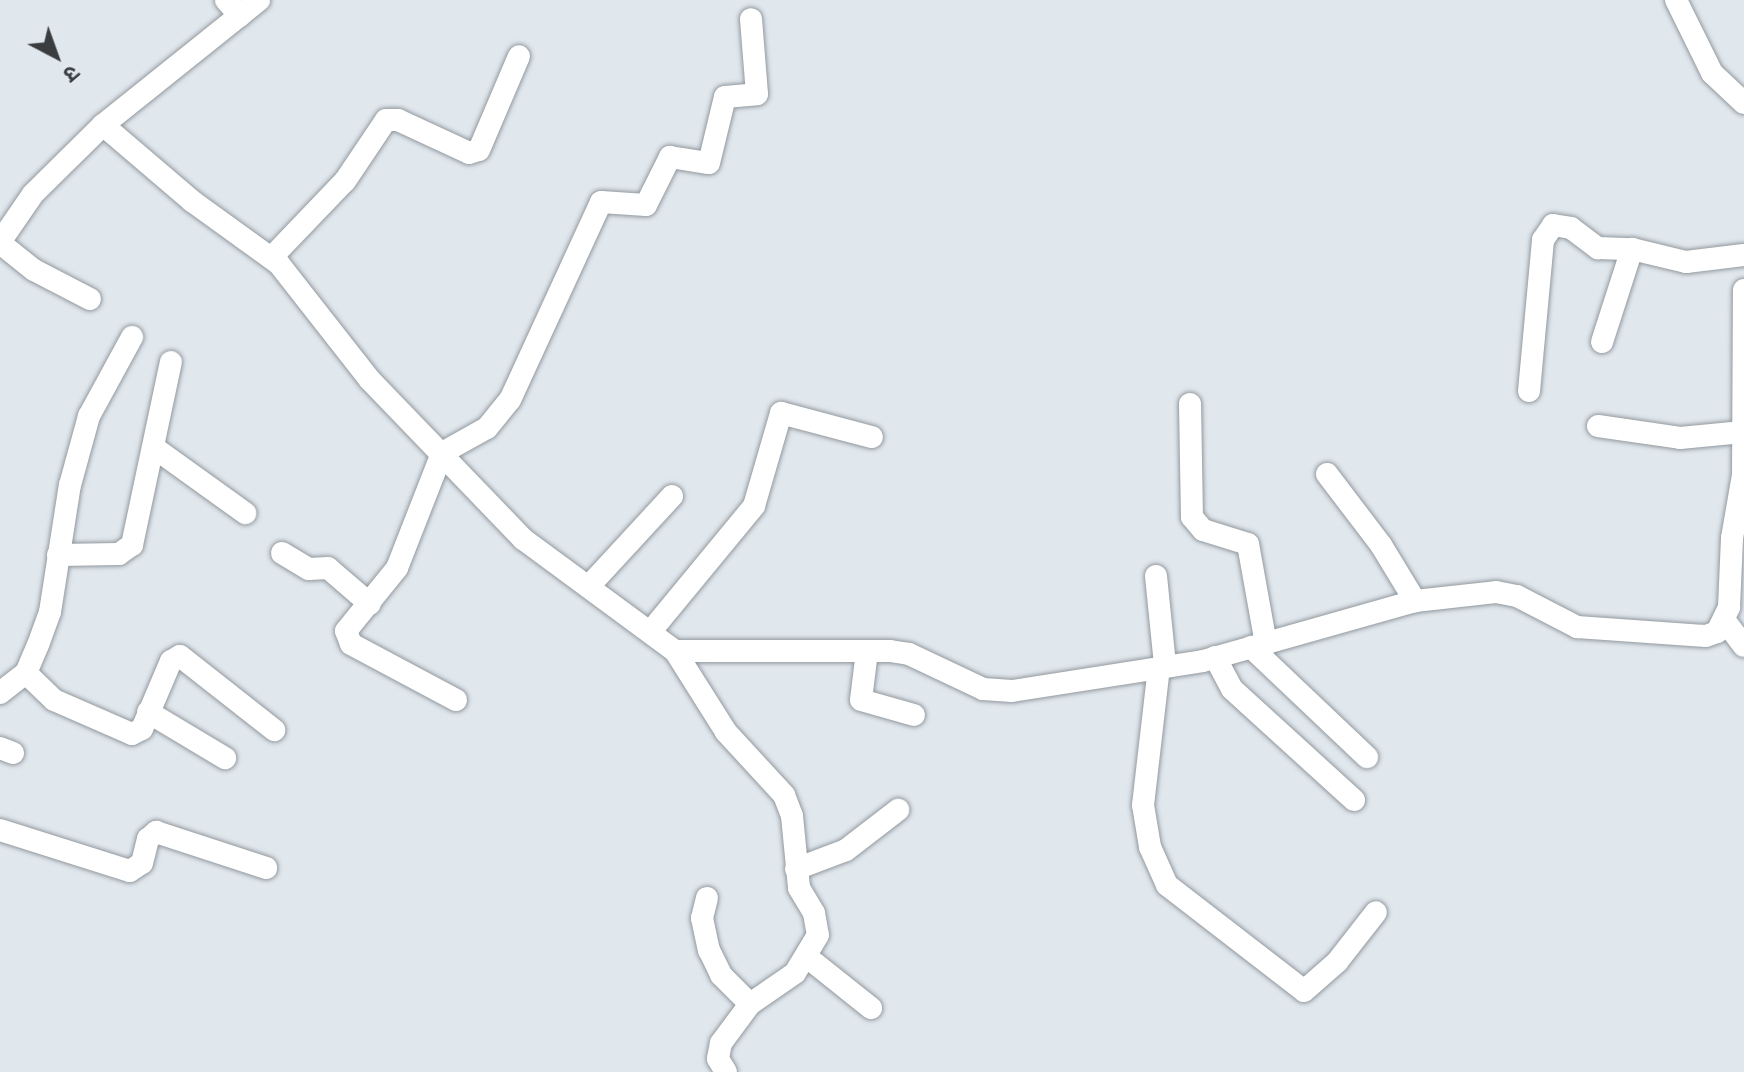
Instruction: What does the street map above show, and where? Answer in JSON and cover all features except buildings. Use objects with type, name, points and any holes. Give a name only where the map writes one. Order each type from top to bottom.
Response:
[{"type":"street","points":[[90,299],[34,270],[0,243],[33,194],[103,125],[233,8],[259,0]]},
{"type":"street","points":[[1686,5],[1712,73],[1744,103]]},
{"type":"street","points":[[456,700],[347,640],[346,631],[370,604],[408,548],[442,453],[487,428],[505,409],[601,202],[614,199],[646,205],[670,157],[709,163],[725,97],[753,97],[759,90],[751,19]]},
{"type":"street","points":[[272,257],[345,181],[386,120],[398,120],[469,153],[479,150],[519,56]]},
{"type":"street","points":[[103,125],[192,201],[272,257],[370,380],[523,539],[590,585],[675,651],[726,732],[784,795],[792,816],[799,888],[818,924],[807,957],[795,973],[750,1004],[721,1043],[718,1059],[726,1072]]},
{"type":"street","points":[[1529,391],[1546,231],[1560,223],[1598,248],[1632,249],[1686,262],[1744,255]]},
{"type":"street","points":[[1602,342],[1632,249]]},
{"type":"street","points":[[675,651],[867,651],[909,654],[998,692],[1215,657],[1415,601],[1507,593],[1577,627],[1693,636],[1717,632],[1725,621],[1743,432],[1744,290]]},
{"type":"street","points":[[0,693],[26,673],[50,612],[58,555],[89,416],[132,337]]},
{"type":"street","points":[[58,555],[129,550],[156,449],[171,362]]},
{"type":"street","points":[[1190,404],[1192,517],[1203,530],[1248,544],[1258,646],[1367,757]]},
{"type":"street","points":[[651,631],[754,506],[781,413],[872,437]]},
{"type":"street","points":[[1598,426],[1680,438],[1743,432]]},
{"type":"street","points":[[156,449],[245,513]]},
{"type":"street","points":[[1327,474],[1381,545],[1415,601]]},
{"type":"street","points":[[590,585],[672,496]]},
{"type":"street","points":[[282,553],[309,569],[324,565],[370,604]]},
{"type":"street","points":[[1156,576],[1162,666],[1143,805],[1150,847],[1167,885],[1304,991],[1327,973],[1376,912]]},
{"type":"street","points":[[1725,621],[1744,646]]},
{"type":"street","points":[[867,651],[861,700],[914,715]]},
{"type":"street","points":[[26,673],[54,700],[124,733],[142,729],[171,661],[180,656],[274,730]]},
{"type":"street","points":[[1215,657],[1232,689],[1354,800]]},
{"type":"street","points":[[148,712],[225,758]]},
{"type":"street","points":[[796,869],[846,850],[898,810]]},
{"type":"street","points":[[0,830],[130,871],[142,863],[148,839],[156,832],[266,868]]},
{"type":"street","points":[[707,898],[702,918],[709,950],[721,975],[750,1004]]},
{"type":"street","points":[[807,957],[871,1008]]}]
